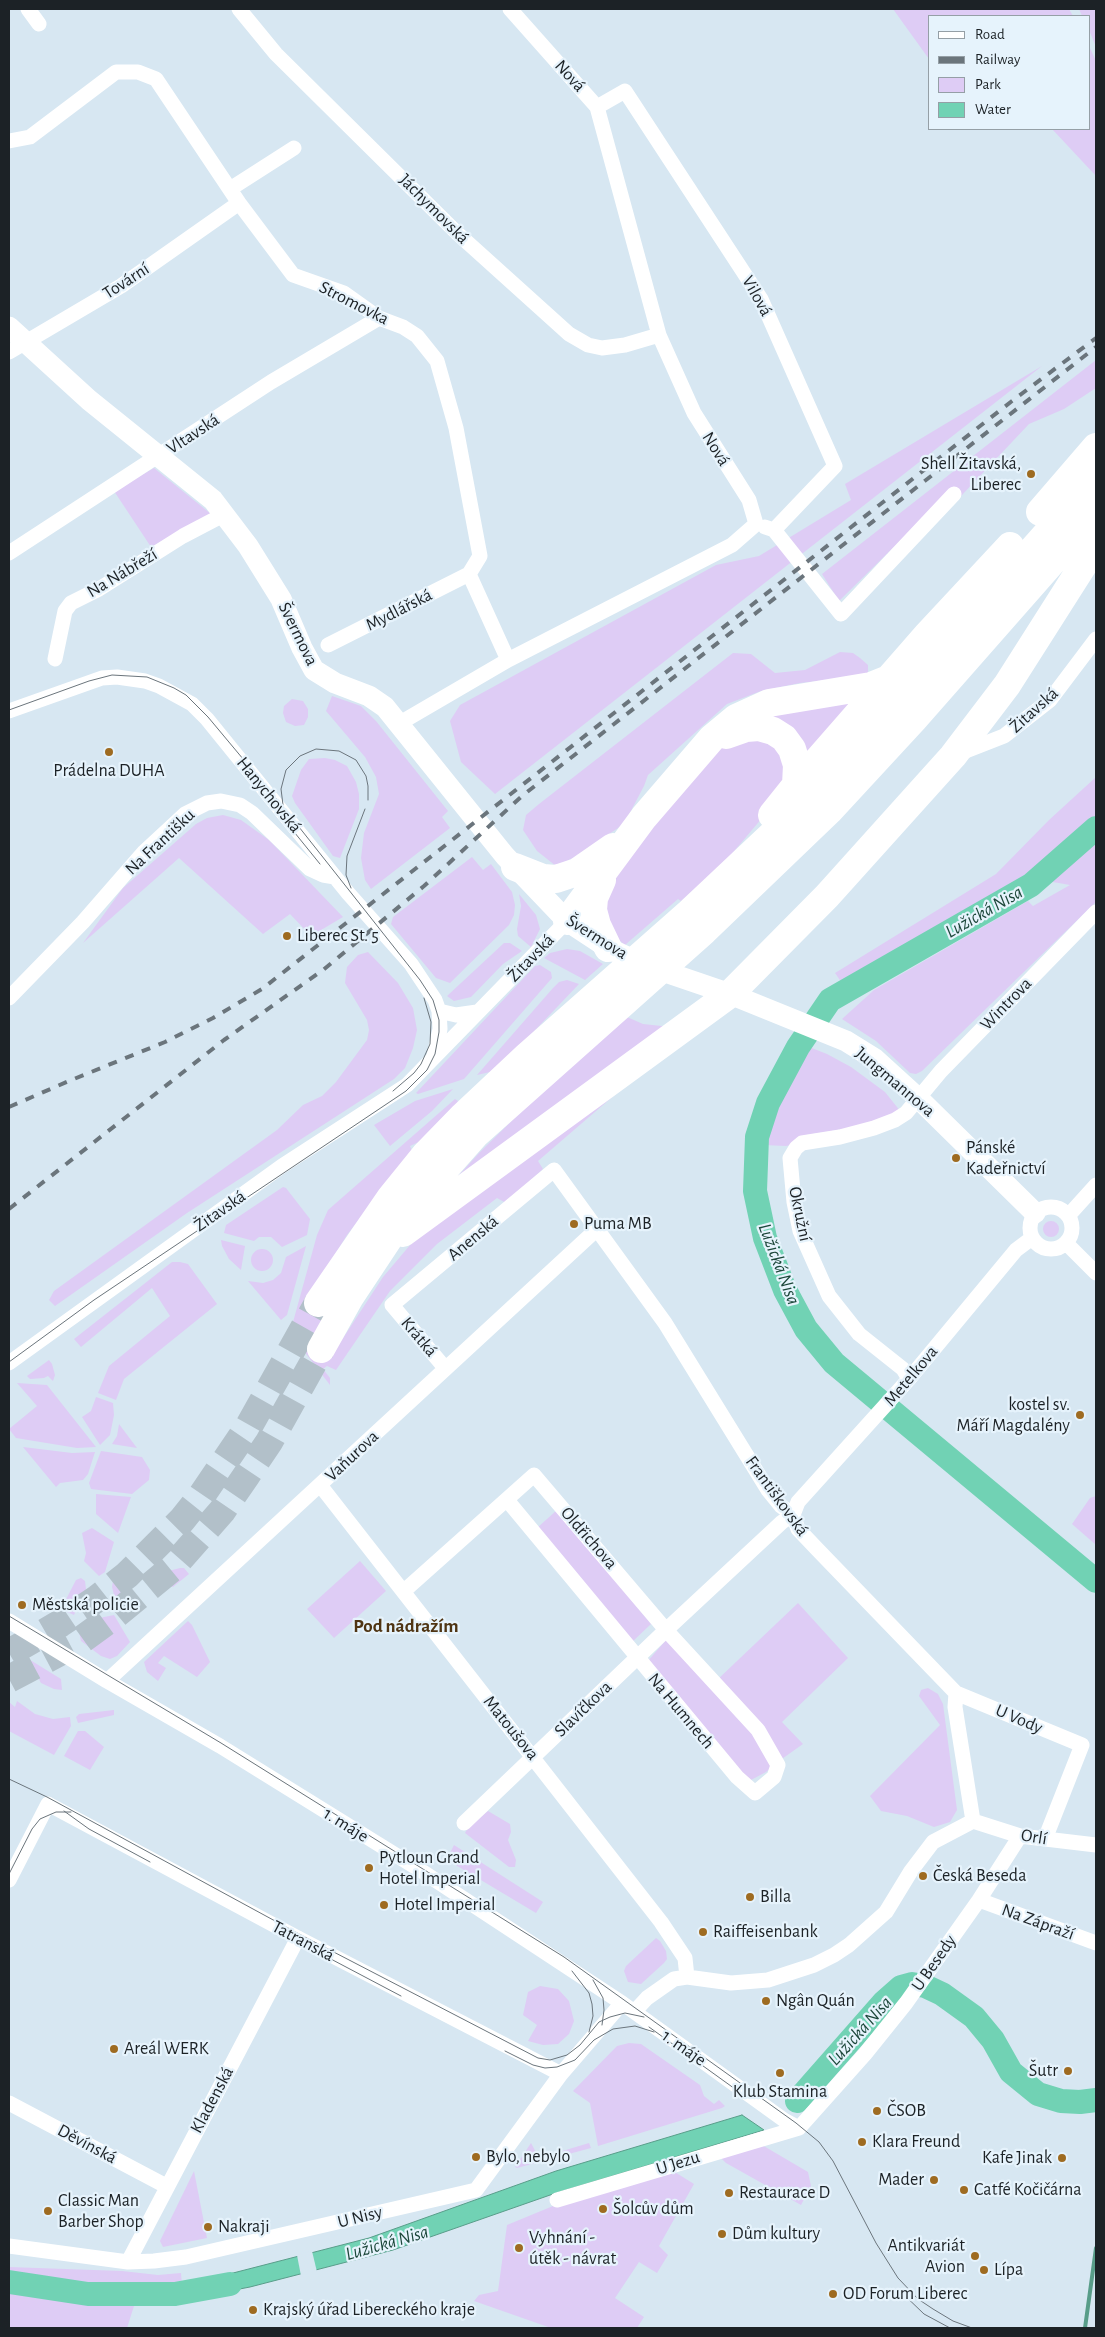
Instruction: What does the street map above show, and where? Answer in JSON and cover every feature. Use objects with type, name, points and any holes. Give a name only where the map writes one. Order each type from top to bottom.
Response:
[{"type":"highway","points":[[697,922],[710,893],[796,785],[928,634],[1003,554],[1096,447]]},
{"type":"highway","points":[[710,893],[818,790],[1096,478]]},
{"type":"highway","points":[[318,1303],[386,1204],[425,1155],[462,1117],[590,1016],[697,922],[829,811],[914,719],[1096,512]]},
{"type":"highway","points":[[380,1250],[730,994],[827,896],[953,756],[1007,685],[1096,545]]},
{"type":"highway","points":[[567,921],[629,837],[701,750],[736,718],[769,702],[871,686],[892,677]]},
{"type":"highway","points":[[701,750],[729,733],[746,728],[759,727],[773,731],[784,738],[792,749],[797,765],[796,785]]},
{"type":"highway","points":[[515,867],[543,878],[556,879],[577,872],[629,837]]},
{"type":"highway","points":[[608,948],[596,925],[593,910],[594,898],[602,879],[629,837]]},
{"type":"highway","points":[[321,1349],[350,1297],[380,1250],[416,1201],[476,1134],[590,1016]]},
{"type":"street","points":[[28,9],[39,24]]},
{"type":"street","name":"Jáchymovská","points":[[239,9],[276,54],[457,233],[569,334],[583,343],[602,348],[625,345],[659,335]]},
{"type":"street","name":"Nová","points":[[510,9],[597,107],[659,335],[694,413],[748,500],[756,524]]},
{"type":"street","name":"Stromovka","points":[[9,141],[30,137],[116,72],[138,72],[156,79],[239,203],[293,275],[344,293],[379,318],[403,327],[417,336],[437,361],[456,428],[480,556],[469,574]]},
{"type":"street","name":"Vilová","points":[[597,107],[625,91],[761,299],[835,466],[774,530]]},
{"type":"street","points":[[230,190],[294,148]]},
{"type":"street","name":"Tovární","points":[[14,340],[121,286],[239,203]]},
{"type":"street","name":"Vltavská","points":[[9,553],[271,382],[379,318]]},
{"type":"street","name":"Švermova","points":[[14,340],[197,485],[225,514],[281,599],[302,648],[314,670],[335,683],[369,696],[385,707],[400,723],[431,766],[515,867],[567,921],[608,948],[642,964]]},
{"type":"street","points":[[400,723],[508,660],[732,545],[756,524],[774,530],[841,614],[954,494]]},
{"type":"street","name":"Na Nábřeží","points":[[55,659],[65,611],[71,603],[99,589],[183,536],[225,514]]},
{"type":"street","points":[[469,574],[508,660]]},
{"type":"street","name":"Mydlářská","points":[[328,645],[469,574]]},
{"type":"street","name":"Žitavská","points":[[953,756],[1004,736],[1050,700],[1096,639]]},
{"type":"street","name":"Hanychovská","points":[[9,711],[102,678],[126,677],[145,681],[192,704],[207,719],[335,877],[411,964],[435,1000],[439,1011]]},
{"type":"street","name":"Na Františku","points":[[9,998],[83,922],[144,852],[185,814],[207,803],[222,801],[240,805],[252,813],[310,869],[323,875],[335,877]]},
{"type":"street","name":"Wintrova","points":[[918,1099],[941,1070],[1096,912]]},
{"type":"street","name":"Žitavská","points":[[9,1364],[58,1326],[282,1166],[406,1085],[433,1060],[477,1012],[567,921]]},
{"type":"street","name":"Jungmannova","points":[[642,964],[730,994],[846,1041],[875,1060],[918,1099],[1035,1213]]},
{"type":"street","points":[[433,1060],[440,1029],[439,1011],[456,1015],[477,1012]]},
{"type":"street","name":"Okružní","points":[[909,1379],[903,1369],[858,1334],[829,1296],[800,1231],[794,1202],[790,1158],[796,1148],[802,1143],[840,1137],[896,1120],[918,1099]]},
{"type":"street","name":"Františkovská","points":[[554,1170],[665,1323],[768,1490],[780,1506],[793,1515],[798,1528],[817,1549],[956,1693]]},
{"type":"street","name":"Anenská","points":[[392,1305],[554,1170]]},
{"type":"street","points":[[1068,1216],[1096,1185]]},
{"type":"street","points":[[1052,1207],[1061,1210],[1068,1216],[1072,1230],[1066,1243],[1058,1248],[1048,1250],[1038,1246],[1032,1238],[1030,1225],[1035,1213],[1043,1208],[1052,1207]]},
{"type":"street","name":"Vaňurova","points":[[107,1681],[596,1230]]},
{"type":"street","name":"Metelkova","points":[[793,1515],[798,1502],[909,1379],[1016,1250],[1032,1238]]},
{"type":"street","points":[[1066,1243],[1096,1273]]},
{"type":"street","name":"Krátká","points":[[392,1305],[445,1368]]},
{"type":"street","name":"Oldřichova","points":[[404,1591],[534,1475],[666,1630],[758,1730],[778,1764],[774,1777],[755,1793]]},
{"type":"street","name":"Matoušova","points":[[320,1485],[534,1756],[676,1943],[685,1958],[687,1977]]},
{"type":"street","points":[[507,1500],[637,1658]]},
{"type":"street","points":[[666,1630],[782,1522],[793,1515]]},
{"type":"street","name":"1. máje","points":[[9,1621],[298,1794],[629,2007],[784,2120],[799,2128]]},
{"type":"street","name":"Na Humnech","points":[[666,1630],[637,1658],[737,1777],[755,1793]]},
{"type":"street","name":"Slavíčkova","points":[[464,1822],[637,1658]]},
{"type":"street","points":[[687,1977],[731,1983],[768,1980],[814,1965],[834,1955],[856,1939],[886,1912],[911,1871],[933,1842],[973,1821],[955,1707],[956,1693]]},
{"type":"street","name":"U Vody","points":[[956,1693],[1082,1746],[1045,1839]]},
{"type":"street","name":"Tatranská","points":[[9,1880],[48,1804],[298,1938],[561,2074]]},
{"type":"street","name":"Orlí","points":[[973,1821],[1020,1836],[1096,1845]]},
{"type":"street","name":"U Besedy","points":[[799,2128],[865,2054],[906,2003],[980,1900],[1020,1836]]},
{"type":"street","name":"Na Zápraží","points":[[980,1900],[1096,1943]]},
{"type":"street","name":"Kladenská","points":[[128,2262],[166,2186],[298,1938]]},
{"type":"street","name":"U Nisy","points":[[9,2246],[128,2262],[186,2257],[476,2190],[561,2074],[629,2007],[647,1998],[674,1979],[687,1977]]},
{"type":"street","name":"Děvínská","points":[[9,2103],[166,2186]]},
{"type":"street","name":"U Jezu","points":[[557,2200],[799,2128]]},
{"type":"green space","points":[[893,9],[1069,9],[1072,15],[928,15],[928,58]]},
{"type":"green space","points":[[1079,9],[1096,9],[1096,47],[1090,32],[1090,15],[1082,15]]},
{"type":"green space","points":[[1090,48],[1096,61],[1096,176],[1053,130],[1090,130]]},
{"type":"green space","points":[[1096,360],[1096,388],[1064,409],[1029,424],[962,495],[903,538],[839,601],[822,574]]},
{"type":"green space","points":[[1042,366],[495,794],[461,762],[450,721],[460,705],[716,565],[759,556],[851,500],[845,484]]},
{"type":"green space","points":[[154,468],[211,514],[151,547],[114,491]]},
{"type":"green space","points":[[840,652],[853,653],[860,658],[868,665],[868,674],[800,683],[761,691],[727,704],[648,775],[624,824],[573,858],[556,866],[537,851],[523,830],[526,815],[539,804],[733,653],[751,654],[775,673],[805,670]]},
{"type":"green space","points":[[332,696],[361,706],[376,721],[448,811],[442,817],[450,828],[371,889],[365,880],[361,858],[364,833],[379,794],[376,777],[365,757],[326,711]]},
{"type":"green space","points":[[292,699],[303,701],[308,709],[308,717],[304,725],[295,726],[286,722],[283,713],[284,706]]},
{"type":"green space","points":[[853,702],[811,759],[755,715]]},
{"type":"green space","points":[[753,734],[785,752],[784,792],[725,862],[681,901],[678,899],[625,945],[610,933],[600,901],[622,861],[715,749]]},
{"type":"green space","points":[[325,758],[335,760],[347,766],[356,782],[359,794],[359,809],[340,858],[333,856],[292,796],[301,770],[309,759]]},
{"type":"green space","points":[[1096,777],[1096,902],[922,1071],[916,1074],[910,1073],[876,1041],[842,1019],[874,990],[1028,901],[1033,906],[1070,885],[1030,878],[953,925],[844,986],[835,973],[996,874],[1049,820]]},
{"type":"green space","points":[[223,815],[241,820],[269,840],[343,917],[311,936],[290,914],[263,934],[179,858],[83,943],[123,888],[196,824],[207,818]]},
{"type":"green space","points":[[472,857],[483,870],[491,864],[512,892],[515,905],[514,915],[509,925],[450,983],[436,978],[391,924],[393,917]]},
{"type":"green space","points":[[519,894],[536,915],[540,929],[531,947],[518,936],[517,929],[521,906]]},
{"type":"green space","points":[[504,943],[510,943],[522,951],[503,964],[471,997],[454,1001],[447,996]]},
{"type":"green space","points":[[567,949],[580,951],[603,964],[585,980],[544,958],[550,953]]},
{"type":"green space","points":[[368,952],[398,983],[413,1008],[417,1030],[413,1048],[405,1068],[394,1079],[187,1213],[55,1306],[49,1300],[54,1291],[277,1130],[303,1105],[322,1096],[336,1082],[367,1040],[369,1030],[367,1020],[345,983],[347,967],[358,955]]},
{"type":"green space","points":[[540,965],[551,972],[552,978],[464,1079],[418,1094],[416,1093],[535,966]]},
{"type":"green space","points":[[567,980],[579,984],[520,1046],[490,1072],[477,1075],[553,988],[559,982]]},
{"type":"green space","points":[[627,1017],[643,1024],[671,1027],[440,1196],[480,1152],[537,1096]]},
{"type":"green space","points":[[804,1045],[827,1054],[851,1067],[885,1092],[901,1112],[881,1123],[807,1135],[795,1144],[786,1146],[763,1145],[772,1107],[786,1073]]},
{"type":"green space","points":[[668,1049],[538,1161],[543,1169],[506,1203],[497,1198],[437,1244],[390,1291],[336,1370],[327,1366],[323,1369],[330,1378],[330,1385],[290,1333],[317,1235],[328,1210],[455,1099],[458,1101],[457,1105],[423,1140],[410,1146],[412,1151],[347,1235],[309,1297],[331,1311],[332,1355],[383,1277],[416,1238]]},
{"type":"green space","points":[[453,1089],[432,1111],[390,1146],[374,1125],[415,1101]]},
{"type":"green space","points":[[283,1187],[286,1188],[310,1219],[307,1235],[282,1247],[271,1237],[259,1237],[254,1241],[224,1233],[226,1225]]},
{"type":"green space","points":[[1051,1221],[1059,1229],[1051,1237],[1043,1229]]},
{"type":"green space","points":[[221,1240],[245,1246],[241,1270],[229,1259]]},
{"type":"green space","points":[[306,1246],[287,1315],[281,1320],[248,1281],[263,1283],[273,1280],[281,1273],[286,1257]]},
{"type":"green space","points":[[258,1249],[266,1249],[273,1256],[273,1264],[266,1271],[258,1271],[251,1264],[251,1256]]},
{"type":"green space","points":[[172,1262],[188,1264],[217,1304],[124,1379],[116,1400],[98,1393],[109,1366],[170,1316],[152,1288],[81,1347],[74,1339]]},
{"type":"green space","points":[[49,1360],[55,1375],[53,1381],[48,1376],[30,1379],[27,1376]]},
{"type":"green space","points":[[17,1383],[47,1385],[96,1447],[77,1448],[16,1438],[9,1429],[37,1406]]},
{"type":"green space","points":[[96,1397],[113,1403],[114,1415],[110,1435],[100,1445],[82,1417],[91,1411]]},
{"type":"green space","points":[[119,1424],[137,1448],[112,1444],[117,1436]]},
{"type":"green space","points":[[23,1447],[72,1453],[95,1452],[88,1474],[83,1480],[60,1483],[56,1487]]},
{"type":"green space","points":[[101,1451],[142,1457],[150,1470],[149,1480],[132,1494],[91,1489],[89,1483]]},
{"type":"green space","points":[[96,1494],[131,1497],[118,1533],[96,1514]]},
{"type":"green space","points":[[1096,1496],[1096,1545],[1072,1524],[1090,1498]]},
{"type":"green space","points":[[557,1510],[651,1624],[630,1644],[537,1528]]},
{"type":"green space","points":[[92,1528],[114,1542],[105,1572],[99,1576],[84,1561],[86,1553],[82,1533]]},
{"type":"green space","points":[[360,1561],[386,1591],[334,1638],[307,1609]]},
{"type":"green space","points":[[184,1568],[189,1574],[173,1587],[161,1582],[159,1577],[161,1573]]},
{"type":"green space","points":[[81,1578],[85,1581],[86,1589],[74,1615],[61,1609],[76,1580]]},
{"type":"green space","points":[[119,1578],[123,1580],[129,1600],[126,1602],[121,1602],[114,1595],[113,1581]]},
{"type":"green space","points":[[798,1603],[848,1658],[782,1722],[803,1744],[779,1761],[716,1681]]},
{"type":"green space","points":[[114,1615],[130,1642],[117,1656],[110,1659],[101,1656],[81,1641],[79,1632],[85,1621]]},
{"type":"green space","points":[[188,1621],[192,1625],[210,1662],[197,1677],[164,1656],[158,1663],[166,1668],[158,1681],[147,1672],[144,1662]]},
{"type":"green space","points":[[667,1639],[756,1738],[773,1766],[766,1772],[749,1781],[647,1662]]},
{"type":"green space","points":[[27,1658],[61,1679],[62,1690],[54,1689],[41,1683]]},
{"type":"green space","points":[[928,1688],[938,1694],[943,1704],[957,1810],[950,1822],[934,1827],[907,1816],[881,1811],[870,1796],[940,1725],[919,1696],[921,1690]]},
{"type":"green space","points":[[17,1701],[35,1714],[53,1719],[70,1717],[71,1726],[54,1755],[9,1731],[9,1702],[15,1707]]},
{"type":"green space","points":[[114,1710],[114,1715],[78,1723],[76,1717],[79,1714]]},
{"type":"green space","points":[[78,1731],[85,1731],[104,1747],[90,1770],[64,1756]]},
{"type":"green space","points":[[488,1811],[510,1824],[511,1832],[508,1840],[516,1860],[515,1867],[509,1867],[465,1833],[469,1826]]},
{"type":"green space","points":[[454,1845],[543,1902],[536,1913],[454,1864],[450,1853]]},
{"type":"green space","points":[[656,1938],[666,1951],[667,1959],[641,1984],[628,1982],[624,1971],[626,1966]]},
{"type":"green space","points":[[540,1986],[558,1989],[569,2001],[574,2021],[569,2034],[558,2044],[543,2045],[528,2041],[537,2025],[523,2015],[528,1992]]},
{"type":"green space","points":[[629,2043],[641,2044],[700,2085],[704,2096],[714,2104],[719,2100],[725,2106],[598,2146],[590,2103],[573,2091],[617,2046]]},
{"type":"green space","points":[[531,2143],[539,2158],[589,2143],[591,2148],[515,2167]]},
{"type":"green space","points":[[762,2145],[808,2172],[811,2186],[801,2205],[726,2163],[719,2156]]},
{"type":"green space","points":[[670,2169],[694,2184],[659,2246],[668,2255],[657,2273],[639,2262],[615,2298],[644,2317],[637,2328],[551,2328],[474,2301],[479,2295],[498,2291],[507,2225],[553,2206]]},
{"type":"green space","points":[[194,2171],[207,2238],[163,2247],[160,2241]]},
{"type":"green space","points":[[9,2267],[122,2271],[158,2275],[181,2273],[182,2285],[160,2288],[134,2306],[127,2328],[9,2328]]},
{"type":"water","points":[[742,2115],[764,2130],[553,2194],[393,2250],[250,2287],[198,2297],[202,2281],[369,2238],[556,2171]]},
{"type":"pier","points":[[312,2251],[317,2272],[301,2276],[297,2255]]},
{"type":"waterway","name":"Lužická Nisa","points":[[1096,828],[1031,885],[830,1000],[798,1047],[768,1103],[757,1137],[755,1191],[765,1238],[785,1290],[806,1329],[834,1363],[1096,1581]]},
{"type":"waterway","name":"Lužická Nisa","points":[[797,2101],[884,2002],[901,1987],[912,1984],[925,1986],[942,1994],[974,2017],[993,2040],[1011,2072],[1038,2094],[1061,2101],[1080,2102],[1096,2100]]},
{"type":"waterway","points":[[1085,2328],[1096,2248]]},
{"type":"waterway","name":"Lužická Nisa","points":[[9,2282],[88,2294],[175,2294],[230,2284]]},
{"type":"tunnel","points":[[9,1653],[61,1623],[98,1598],[127,1575],[182,1520],[202,1495],[249,1426],[318,1303]]},
{"type":"tunnel","points":[[9,1679],[77,1643],[114,1616],[171,1569],[222,1511],[246,1476],[269,1442],[321,1349]]},
{"type":"tram line","points":[[9,710],[89,681],[112,675],[147,677],[186,695],[208,717],[284,808],[420,980],[433,1000],[439,1020],[435,1054],[427,1070],[406,1091],[94,1300],[9,1362]]},
{"type":"tram line","points":[[283,805],[281,789],[286,770],[300,756],[316,749],[339,751],[356,760],[366,776],[368,800]]},
{"type":"tram line","points":[[265,796],[320,864]]},
{"type":"tram line","points":[[351,888],[346,875],[347,856],[365,809]]},
{"type":"tram line","points":[[393,1091],[414,1073],[421,1064],[430,1044],[431,1022],[424,998]]},
{"type":"tram line","points":[[9,1616],[221,1743],[564,1957],[796,2123],[819,2142],[833,2161],[876,2243],[898,2278],[918,2299],[953,2321],[972,2328]]},
{"type":"tram line","points":[[9,1779],[47,1797],[299,1934],[538,2058],[550,2060],[567,2055],[580,2045],[599,2022],[610,2017],[625,2013],[644,2017]]},
{"type":"tram line","points":[[64,1811],[89,1829],[150,1862]]},
{"type":"tram line","points":[[9,1874],[32,1829],[40,1819],[56,1812],[71,1812]]},
{"type":"tram line","points":[[310,1948],[401,1996]]},
{"type":"tram line","points":[[572,1971],[589,1993],[593,2016],[589,2032]]},
{"type":"tram line","points":[[593,1980],[603,1998],[602,2025]]},
{"type":"tram line","points":[[505,2051],[533,2065],[545,2068],[557,2067],[575,2060],[594,2040],[613,2029],[635,2026],[654,2032]]},
{"type":"tram line","points":[[649,2027],[742,2094]]},
{"type":"tram line","points":[[898,2289],[924,2314],[950,2328]]},
{"type":"railway","points":[[9,1107],[165,1042],[213,1018],[262,989],[1012,401],[1096,338]]},
{"type":"railway","points":[[9,1209],[224,1040],[323,970],[424,886],[522,796],[1096,347]]},
{"type":"place","name":"Shell Žitavská, Liberec","points":[[1031,474]]},
{"type":"place","name":"Prádelna DUHA","points":[[109,752]]},
{"type":"place","name":"Liberec St. 5","points":[[287,936]]},
{"type":"place","name":"Pánské Kadeřnictví","points":[[956,1158]]},
{"type":"place","name":"Puma MB","points":[[574,1224]]},
{"type":"place","name":"kostel sv. Máří Magdalény","points":[[1080,1415]]},
{"type":"place","name":"Městská policie","points":[[22,1605]]},
{"type":"place","name":"Pytloun Grand Hotel Imperial","points":[[369,1868]]},
{"type":"place","name":"Česká Beseda","points":[[923,1876]]},
{"type":"place","name":"Billa","points":[[750,1897]]},
{"type":"place","name":"Hotel Imperial","points":[[384,1905]]},
{"type":"place","name":"Raiffeisenbank","points":[[703,1932]]},
{"type":"place","name":"Ngân Quán","points":[[766,2001]]},
{"type":"place","name":"Areál WERK","points":[[114,2049]]},
{"type":"place","name":"Šutr","points":[[1068,2071]]},
{"type":"place","name":"Klub Stamina","points":[[780,2073]]},
{"type":"place","name":"ČSOB","points":[[877,2111]]},
{"type":"place","name":"Klara Freund","points":[[862,2142]]},
{"type":"place","name":"Bylo, nebylo","points":[[476,2157]]},
{"type":"place","name":"Kafe Jinak","points":[[1062,2158]]},
{"type":"place","name":"Mader","points":[[934,2180]]},
{"type":"place","name":"Catfé Kočičárna","points":[[964,2190]]},
{"type":"place","name":"Restaurace D","points":[[729,2193]]},
{"type":"place","name":"Šolcův dům","points":[[603,2209]]},
{"type":"place","name":"Classic Man Barber Shop","points":[[48,2211]]},
{"type":"place","name":"Nakraji","points":[[208,2227]]},
{"type":"place","name":"Dům kultury","points":[[722,2234]]},
{"type":"place","name":"Vyhnání - útěk - návrat","points":[[519,2248]]},
{"type":"place","name":"Antikvariát Avion","points":[[975,2256]]},
{"type":"place","name":"Lípa","points":[[984,2270]]},
{"type":"place","name":"OD Forum Liberec","points":[[833,2294]]},
{"type":"place","name":"Krajský úřad Libereckého kraje","points":[[253,2310]]},
{"type":"district","name":"Pod nádražím","points":[[406,1626]]}]
